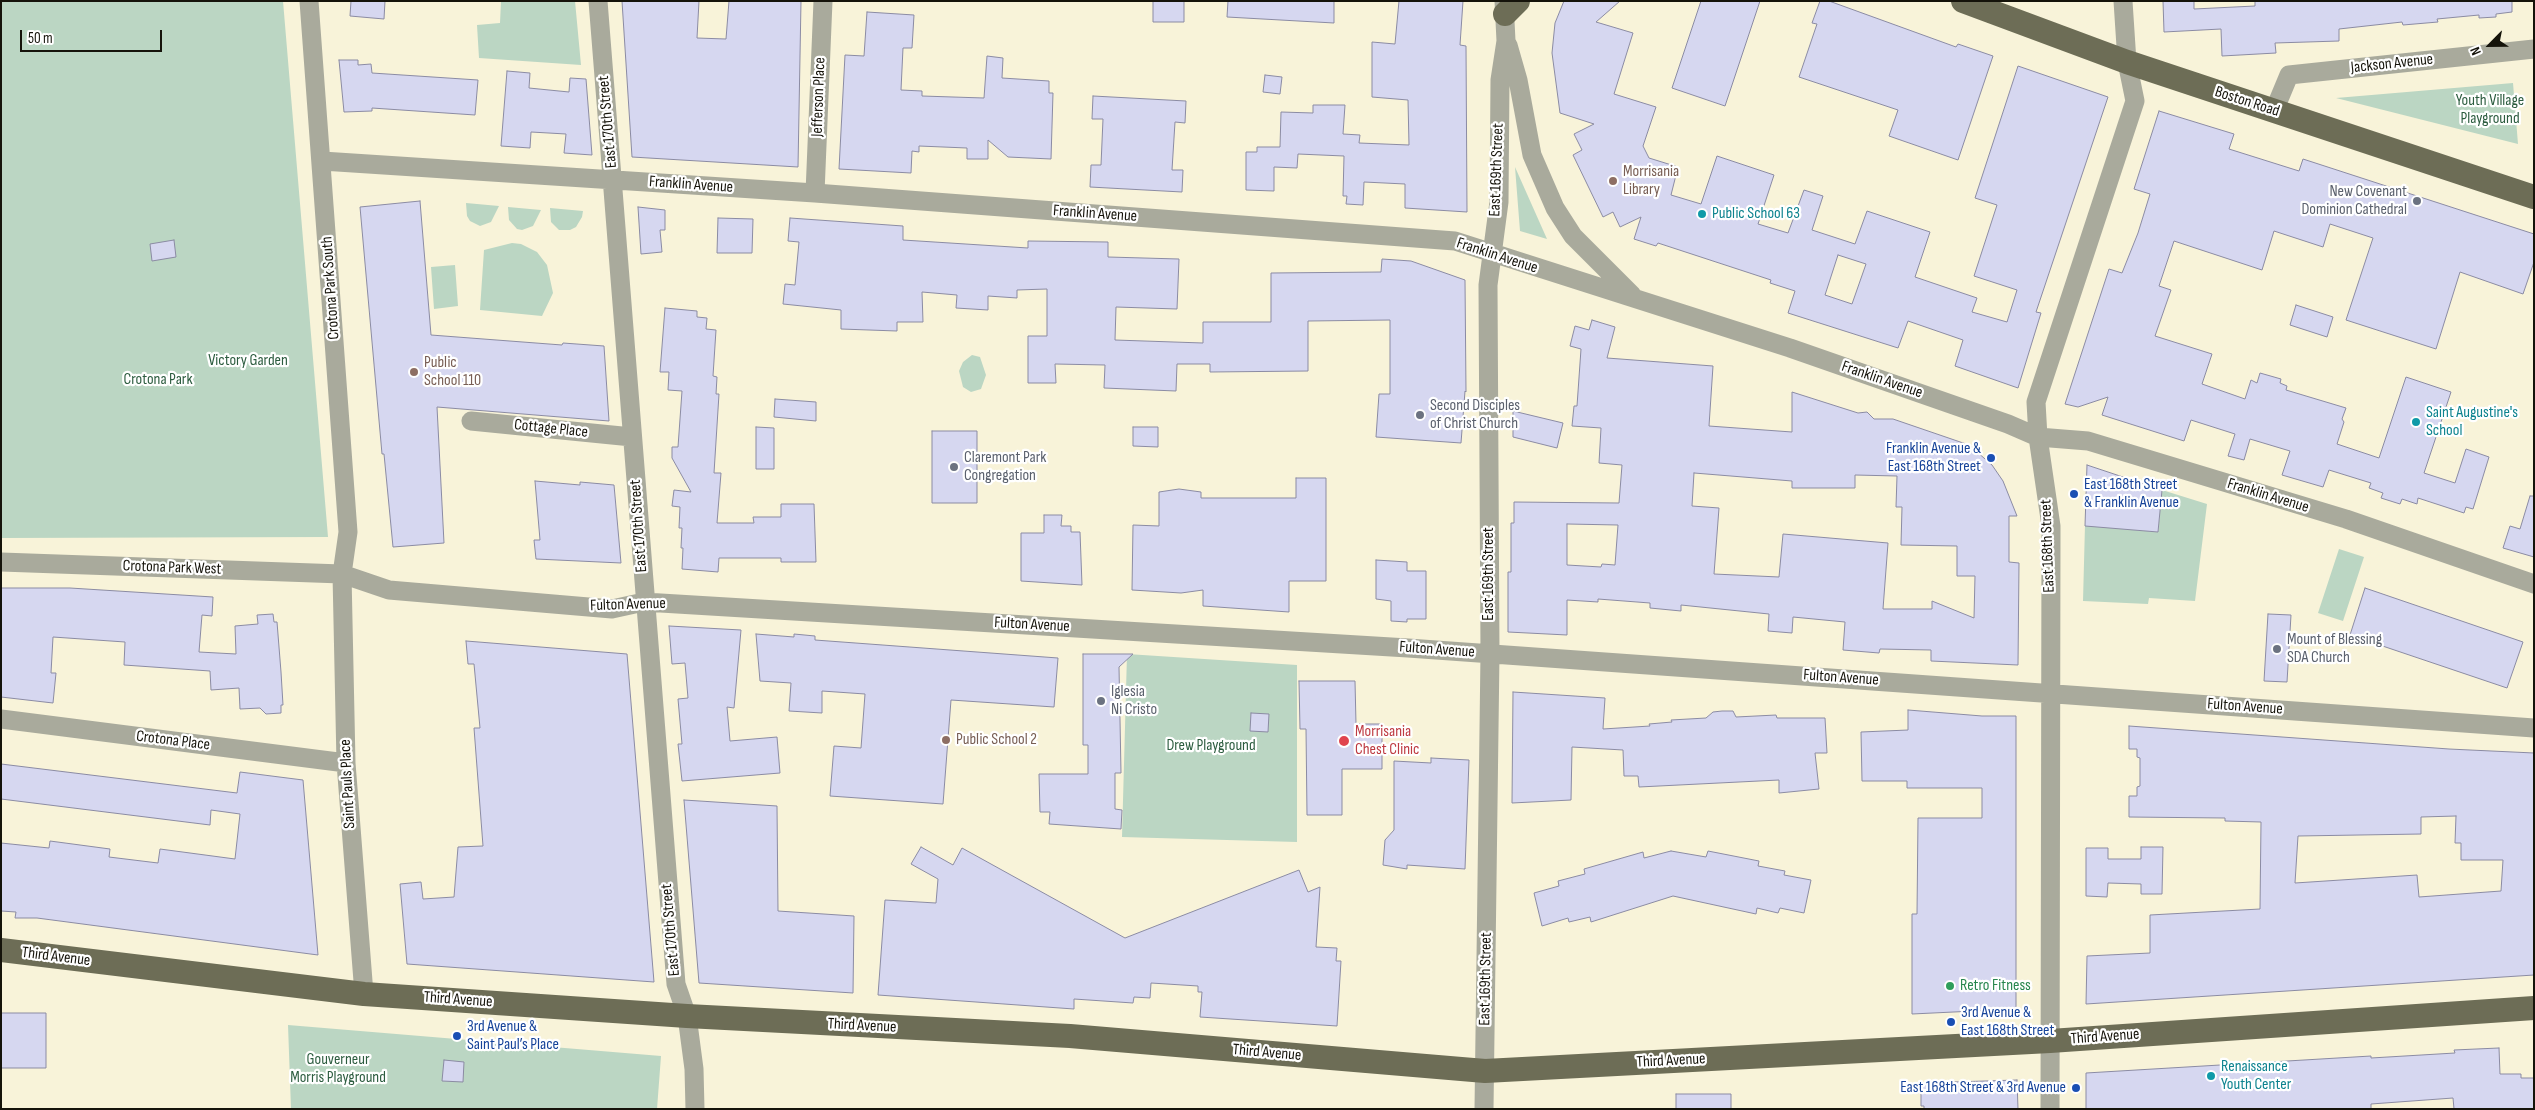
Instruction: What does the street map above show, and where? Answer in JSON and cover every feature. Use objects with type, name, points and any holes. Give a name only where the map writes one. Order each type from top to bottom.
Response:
[{"type":"main road","name":"Boston Road","points":[[1963,1],[2127,62],[2534,196]]},
{"type":"main road","name":"Third Avenue","points":[[1,950],[364,994],[687,1016],[1070,1036],[1485,1071],[2050,1041],[2534,1008]]},
{"type":"street","name":"Crotona Park South","points":[[309,1],[348,532],[342,574]]},
{"type":"street","name":"East 170th Street","points":[[598,1],[644,602],[676,984],[687,1016],[694,1069],[695,1109]]},
{"type":"street","name":"Jefferson Place","points":[[815,193],[822,1]]},
{"type":"street","name":"East 168th Street","points":[[2050,1109],[2051,526],[2038,438],[2036,402],[2135,101],[2127,62],[2123,1]]},
{"type":"street","name":"East 169th Street","points":[[1484,1109],[1490,653],[1488,285],[1499,202],[1500,80],[1509,6]]},
{"type":"street","name":"East 169th Street","points":[[1506,41],[1518,80],[1532,155],[1555,208],[1573,236],[1635,298]]},
{"type":"street","name":"Jackson Avenue","points":[[2274,111],[2289,75],[2534,49]]},
{"type":"street","name":"Franklin Avenue","points":[[322,161],[815,193],[1455,241],[1790,348],[2008,424],[2038,438],[2088,441],[2346,520],[2534,584]]},
{"type":"street","name":"Cottage Place","points":[[470,421],[632,437]]},
{"type":"street","name":"Crotona Park West","points":[[1,562],[342,574]]},
{"type":"street","name":"Fulton Avenue","points":[[342,574],[388,590],[612,609],[644,602],[1490,653],[2534,728]]},
{"type":"street","name":"Saint Pauls Place","points":[[342,574],[346,763],[364,994]]},
{"type":"street","name":"Crotona Place","points":[[1,719],[346,763]]},
{"type":"green space","name":"Crotona Park","points":[[1,1],[283,1],[328,537],[1,538]]},
{"type":"green space","points":[[501,1],[575,1],[581,65],[479,58],[477,25],[500,23]]},
{"type":"green space","name":"Youth Village Playground","points":[[2513,83],[2518,144],[2336,98]]},
{"type":"green space","points":[[1515,167],[1547,239],[1520,231]]},
{"type":"green space","points":[[466,203],[499,206],[491,222],[480,226],[470,221],[467,216]]},
{"type":"green space","points":[[508,207],[541,210],[533,226],[522,230],[517,229],[509,220]]},
{"type":"green space","points":[[550,208],[583,211],[582,217],[576,227],[570,230],[559,230],[551,222]]},
{"type":"green space","points":[[512,243],[521,244],[537,252],[547,265],[553,293],[542,316],[480,310],[484,250]]},
{"type":"green space","points":[[455,265],[458,306],[434,309],[431,267]]},
{"type":"green space","points":[[972,355],[980,357],[986,375],[981,389],[971,392],[963,387],[959,371],[963,362]]},
{"type":"green space","points":[[2162,490],[2207,504],[2195,601],[2149,598],[2148,604],[2083,601],[2085,525],[2158,532]]},
{"type":"green space","points":[[2339,549],[2364,557],[2343,621],[2318,613]]},
{"type":"green space","name":"Drew Playground","points":[[1127,654],[1297,665],[1297,842],[1122,837]]},
{"type":"green space","name":"Gouverneur Morris Playground","points":[[288,1025],[661,1056],[657,1109],[291,1109]]},
{"type":"building","points":[[351,1],[385,1],[384,19],[350,16]]},
{"type":"building","points":[[622,1],[699,1],[697,38],[726,39],[729,1],[801,1],[798,167],[632,157]]},
{"type":"building","points":[[1153,1],[1184,1],[1184,22],[1153,22]]},
{"type":"building","points":[[1228,1],[1334,1],[1334,23],[1227,17]]},
{"type":"building","points":[[1399,1],[1463,1],[1460,45],[1466,46],[1467,212],[1405,208],[1405,184],[1364,182],[1363,205],[1346,204],[1347,196],[1343,196],[1344,156],[1298,154],[1297,168],[1274,167],[1274,191],[1246,190],[1246,152],[1257,152],[1257,147],[1280,147],[1281,112],[1313,113],[1313,105],[1345,105],[1343,134],[1360,135],[1359,143],[1409,145],[1408,100],[1372,97],[1372,42],[1395,44]]},
{"type":"building","points":[[1564,1],[1620,1],[1596,22],[1633,33],[1614,94],[1656,107],[1643,146],[1649,158],[1678,167],[1671,195],[1701,204],[1717,156],[1774,175],[1758,224],[1788,233],[1804,190],[1823,196],[1812,230],[1855,244],[1867,211],[1930,232],[1915,277],[1977,298],[1972,312],[2007,322],[2017,290],[1974,276],[1997,205],[1975,198],[2018,66],[2108,97],[2036,312],[2041,313],[2018,388],[1955,366],[1963,340],[1908,321],[1898,348],[1788,313],[1795,291],[1770,283],[1771,280],[1658,243],[1656,246],[1634,239],[1641,217],[1620,227],[1613,212],[1603,217],[1573,155],[1582,150],[1574,134],[1594,124],[1560,113],[1552,53],[1555,23]],"holes":[[[1838,255],[1866,264],[1852,304],[1825,295]]]},
{"type":"building","points":[[1701,1],[1760,1],[1725,106],[1672,88]]},
{"type":"building","points":[[1820,1],[1829,1],[1956,47],[1958,44],[1993,56],[1958,160],[1889,136],[1898,110],[1799,77],[1817,24],[1812,23]]},
{"type":"building","points":[[2163,1],[2194,1],[2194,9],[2255,6],[2255,1],[2512,1],[2512,12],[2496,14],[2496,17],[2479,18],[2479,15],[2437,19],[2438,22],[2403,25],[2402,22],[2339,29],[2339,41],[2275,43],[2276,53],[2222,56],[2221,29],[2164,32]]},
{"type":"building","points":[[867,12],[914,15],[912,48],[903,48],[901,90],[922,91],[922,96],[984,98],[987,56],[1003,58],[1002,78],[1049,81],[1049,93],[1053,93],[1051,159],[1008,157],[988,140],[988,159],[967,159],[967,148],[919,146],[919,152],[912,151],[911,173],[839,169],[845,55],[864,56]]},
{"type":"building","points":[[339,60],[358,60],[358,65],[371,64],[372,73],[478,80],[475,115],[372,108],[372,111],[344,112]]},
{"type":"building","points":[[507,71],[530,73],[529,88],[569,92],[570,78],[586,79],[592,155],[564,153],[566,134],[531,132],[530,148],[501,146]]},
{"type":"building","points":[[1265,75],[1282,77],[1280,94],[1263,92]]},
{"type":"building","points":[[1093,96],[1186,101],[1185,123],[1175,122],[1172,170],[1183,170],[1182,192],[1090,187],[1091,165],[1101,165],[1103,119],[1092,119]]},
{"type":"building","points":[[2159,111],[2234,134],[2229,149],[2299,171],[2303,159],[2534,234],[2534,262],[2523,294],[2460,272],[2436,349],[2346,320],[2373,238],[2330,224],[2323,247],[2274,231],[2262,270],[2174,241],[2159,286],[2171,290],[2155,336],[2212,354],[2202,384],[2245,399],[2251,380],[2257,383],[2260,373],[2281,379],[2280,383],[2287,386],[2286,390],[2346,408],[2337,444],[2379,458],[2406,377],[2451,392],[2424,473],[2455,483],[2466,449],[2489,457],[2473,509],[2466,507],[2464,513],[2418,498],[2417,504],[2402,499],[2400,504],[2381,498],[2383,493],[2369,488],[2371,483],[2329,470],[2323,487],[2282,475],[2290,451],[2250,439],[2244,460],[2228,456],[2235,434],[2191,420],[2184,441],[2102,415],[2108,397],[2078,407],[2065,404],[2109,269],[2122,273],[2138,233],[2150,194],[2134,189]]},
{"type":"building","points":[[420,201],[431,335],[562,345],[563,343],[604,346],[609,421],[437,407],[444,543],[393,547],[384,454],[382,454],[360,207]]},
{"type":"building","points":[[638,207],[665,210],[665,230],[660,230],[662,252],[641,254]]},
{"type":"building","points":[[718,218],[753,219],[752,253],[717,253]]},
{"type":"building","points":[[790,218],[903,226],[903,240],[1028,248],[1028,241],[1108,242],[1108,257],[1179,259],[1177,309],[1116,307],[1115,340],[1203,343],[1203,322],[1271,322],[1271,273],[1381,272],[1382,259],[1411,261],[1465,280],[1466,392],[1461,443],[1376,437],[1379,394],[1390,394],[1390,320],[1308,321],[1308,371],[1210,372],[1210,364],[1177,364],[1176,391],[1104,388],[1105,365],[1055,364],[1056,383],[1028,383],[1028,336],[1047,336],[1047,289],[1017,290],[1017,298],[988,296],[988,310],[956,308],[957,295],[922,292],[923,322],[897,322],[897,331],[841,329],[841,310],[783,304],[785,284],[795,285],[799,242],[788,241]]},
{"type":"building","points":[[174,240],[176,257],[152,261],[150,244]]},
{"type":"building","points":[[2296,305],[2333,317],[2327,337],[2290,325]]},
{"type":"building","points":[[665,308],[697,311],[697,317],[707,318],[706,329],[716,330],[713,376],[717,377],[716,394],[719,394],[714,473],[721,473],[717,523],[754,523],[753,517],[781,517],[781,504],[814,504],[816,562],[781,562],[781,558],[719,558],[718,572],[682,569],[682,528],[679,528],[680,507],[672,506],[674,490],[691,492],[672,458],[672,447],[678,447],[682,391],[668,390],[669,372],[660,372]]},
{"type":"building","points":[[1592,320],[1615,327],[1607,358],[1713,366],[1709,426],[1792,432],[1792,392],[1858,413],[1867,412],[1874,419],[1893,419],[1969,445],[1992,465],[2003,481],[2017,516],[2009,516],[2009,562],[2019,563],[2018,665],[1931,661],[1931,650],[1880,649],[1879,653],[1843,650],[1845,622],[1793,617],[1792,633],[1768,631],[1769,614],[1681,605],[1681,611],[1650,608],[1650,603],[1598,599],[1598,602],[1567,600],[1567,635],[1508,632],[1508,572],[1511,572],[1511,523],[1514,523],[1514,502],[1619,503],[1622,465],[1599,463],[1601,428],[1572,426],[1574,406],[1577,406],[1581,349],[1570,346],[1575,326],[1589,330]],"holes":[[[1694,473],[1792,481],[1792,488],[1855,488],[1855,475],[1897,476],[1896,507],[1902,507],[1901,545],[1957,546],[1957,576],[1975,576],[1974,618],[1932,601],[1932,609],[1883,609],[1888,543],[1783,534],[1779,577],[1714,574],[1719,508],[1692,506]],[[1567,524],[1618,525],[1615,565],[1602,564],[1601,567],[1567,565]]]},
{"type":"building","points":[[775,399],[816,402],[816,421],[774,417]]},
{"type":"building","points":[[1513,411],[1563,423],[1557,448],[1513,437]]},
{"type":"building","points":[[756,427],[774,428],[774,469],[756,469]]},
{"type":"building","points":[[1133,427],[1158,427],[1158,447],[1133,446]]},
{"type":"building","name":"Claremont Park Congregation","points":[[932,431],[977,431],[977,503],[932,503]]},
{"type":"building","points":[[2087,465],[2162,490],[2158,532],[2085,526]]},
{"type":"building","points":[[1296,478],[1326,478],[1326,581],[1289,581],[1289,612],[1203,606],[1203,590],[1181,593],[1132,590],[1133,525],[1159,526],[1159,492],[1179,489],[1201,492],[1201,498],[1296,498]]},
{"type":"building","points":[[535,481],[580,485],[580,482],[614,485],[621,563],[536,559],[534,540],[540,540]]},
{"type":"building","points":[[2530,496],[2534,496],[2534,557],[2503,548],[2510,526],[2520,529]]},
{"type":"building","points":[[1044,515],[1062,515],[1061,526],[1071,526],[1071,532],[1080,532],[1082,585],[1021,581],[1021,533],[1044,533]]},
{"type":"building","points":[[1376,560],[1407,562],[1407,571],[1426,571],[1426,619],[1407,619],[1407,622],[1391,621],[1391,601],[1376,599]]},
{"type":"building","points":[[1,588],[70,588],[213,597],[212,616],[202,615],[199,652],[236,654],[235,626],[258,624],[257,615],[273,614],[274,622],[277,622],[283,705],[281,705],[281,713],[266,714],[260,708],[240,709],[239,688],[211,690],[210,671],[124,665],[125,642],[53,637],[51,673],[56,673],[53,703],[1,697]]},
{"type":"building","points":[[2365,588],[2523,642],[2507,688],[2350,635]]},
{"type":"building","name":"Mount of Blessing SDA Church","points":[[2268,614],[2291,615],[2287,682],[2264,681]]},
{"type":"building","points":[[669,626],[741,630],[734,708],[727,707],[730,741],[777,737],[780,773],[682,781],[678,744],[682,744],[678,699],[688,698],[685,663],[672,664]]},
{"type":"building","points":[[756,634],[794,637],[794,634],[815,636],[815,640],[1058,658],[1054,707],[951,700],[943,804],[830,796],[834,746],[861,748],[865,694],[822,691],[822,713],[789,711],[791,683],[760,681]]},
{"type":"building","points":[[466,641],[627,654],[654,982],[407,964],[400,884],[421,882],[423,899],[454,897],[458,847],[483,846],[474,728],[480,728],[474,664],[468,664]]},
{"type":"building","points":[[1083,654],[1133,654],[1119,667],[1121,773],[1115,773],[1115,809],[1122,810],[1121,829],[1049,824],[1050,812],[1040,812],[1039,774],[1088,774],[1088,745],[1083,745]]},
{"type":"building","name":"Morrisania Chest Clinic","points":[[1299,681],[1355,681],[1356,724],[1382,724],[1382,769],[1342,769],[1342,815],[1307,815],[1306,729],[1300,729]]},
{"type":"building","points":[[1513,692],[1605,698],[1603,729],[1650,726],[1649,724],[1672,722],[1671,720],[1706,718],[1713,712],[1722,711],[1733,711],[1736,717],[1776,715],[1777,718],[1825,718],[1827,753],[1815,753],[1819,789],[1779,793],[1779,780],[1639,787],[1638,776],[1624,776],[1623,750],[1572,747],[1571,800],[1512,803]]},
{"type":"building","points":[[1908,710],[1982,716],[2016,716],[2016,1009],[1912,1014],[1912,914],[1917,914],[1918,818],[1982,818],[1982,788],[1907,788],[1907,781],[1862,781],[1861,732],[1908,730]]},
{"type":"building","points":[[1251,713],[1269,714],[1268,732],[1250,731]]},
{"type":"building","points":[[2129,726],[2449,749],[2534,753],[2534,975],[2086,1004],[2087,956],[2150,953],[2150,915],[2260,909],[2261,822],[2225,821],[2225,818],[2129,817],[2129,796],[2137,796],[2137,787],[2140,786],[2140,758],[2137,757],[2137,749],[2129,749]],"holes":[[[2456,816],[2455,843],[2461,843],[2461,860],[2503,860],[2501,891],[2419,897],[2417,875],[2295,883],[2298,836],[2421,834],[2421,817]]]},
{"type":"building","points":[[1431,758],[1469,760],[1465,869],[1407,865],[1407,869],[1383,865],[1385,840],[1394,830],[1394,761],[1431,763]]},
{"type":"building","points":[[1,764],[237,793],[240,772],[303,780],[318,955],[37,918],[15,918],[16,912],[1,911],[1,843],[49,848],[50,841],[110,849],[109,857],[158,863],[160,849],[235,859],[240,814],[211,810],[210,825],[1,799]]},
{"type":"building","points":[[684,800],[777,806],[778,911],[854,916],[853,993],[699,983]]},
{"type":"building","points":[[921,847],[953,865],[962,848],[1125,938],[1299,870],[1308,892],[1320,887],[1316,947],[1337,948],[1336,961],[1341,961],[1337,1026],[1200,1017],[1202,992],[1198,992],[1198,986],[1151,983],[1150,998],[1134,997],[1133,1003],[1074,999],[1074,1009],[878,995],[885,900],[936,903],[938,879],[911,864]]},
{"type":"building","points":[[2141,847],[2163,847],[2162,894],[2141,894],[2141,884],[2108,883],[2107,897],[2086,896],[2086,848],[2108,848],[2108,859],[2141,859]]},
{"type":"building","points":[[1671,851],[1706,857],[1708,851],[1759,861],[1758,866],[1785,871],[1784,875],[1811,880],[1804,913],[1780,908],[1778,913],[1757,908],[1756,914],[1673,896],[1591,922],[1590,917],[1569,922],[1568,918],[1542,926],[1534,893],[1559,886],[1558,881],[1585,874],[1584,869],[1643,852],[1644,858]]},
{"type":"building","points":[[1,1013],[46,1013],[46,1068],[1,1068]]},
{"type":"building","points":[[2499,1048],[2500,1074],[2521,1074],[2521,1078],[2534,1078],[2534,1109],[2454,1109],[2453,1098],[2371,1104],[2371,1109],[2086,1109],[2086,1073],[2371,1056],[2371,1058],[2455,1053],[2454,1050]]},
{"type":"building","points":[[444,1060],[464,1062],[463,1082],[442,1081]]},
{"type":"building","points":[[2017,1080],[2018,1109],[1924,1109],[1924,1106],[1921,1106],[1921,1083]]},
{"type":"building","points":[[1676,1094],[1731,1094],[1731,1109],[1676,1109]]},
{"type":"place","name":"Morrisania Library","points":[[1613,181]]},
{"type":"place","name":"New Covenant Dominion Cathedral","points":[[2417,201]]},
{"type":"place","name":"Public School 63","points":[[1702,214]]},
{"type":"place","name":"Public School 110","points":[[414,372]]},
{"type":"place","name":"Second Disciples of Christ Church","points":[[1420,415]]},
{"type":"place","name":"Saint Augustine's School","points":[[2416,422]]},
{"type":"place","name":"Franklin Avenue & East 168th Street","points":[[1991,458]]},
{"type":"place","name":"Claremont Park Congregation","points":[[954,467]]},
{"type":"place","name":"East 168th Street & Franklin Avenue","points":[[2074,494]]},
{"type":"place","name":"Mount of Blessing SDA Church","points":[[2277,649]]},
{"type":"place","name":"Iglesia Ni Cristo","points":[[1101,701]]},
{"type":"place","name":"Public School 2","points":[[946,740]]},
{"type":"place","name":"Morrisania Chest Clinic","points":[[1344,741]]},
{"type":"place","name":"Retro Fitness","points":[[1950,986]]},
{"type":"place","name":"3rd Avenue & East 168th Street","points":[[1951,1022]]},
{"type":"place","name":"3rd Avenue & Saint Paul’s Place","points":[[457,1036]]},
{"type":"place","name":"Renaissance Youth Center","points":[[2211,1076]]},
{"type":"place","name":"East 168th Street & 3rd Avenue","points":[[2076,1088]]},
{"type":"park label","name":"Victory Garden","points":[[248,361]]}]
